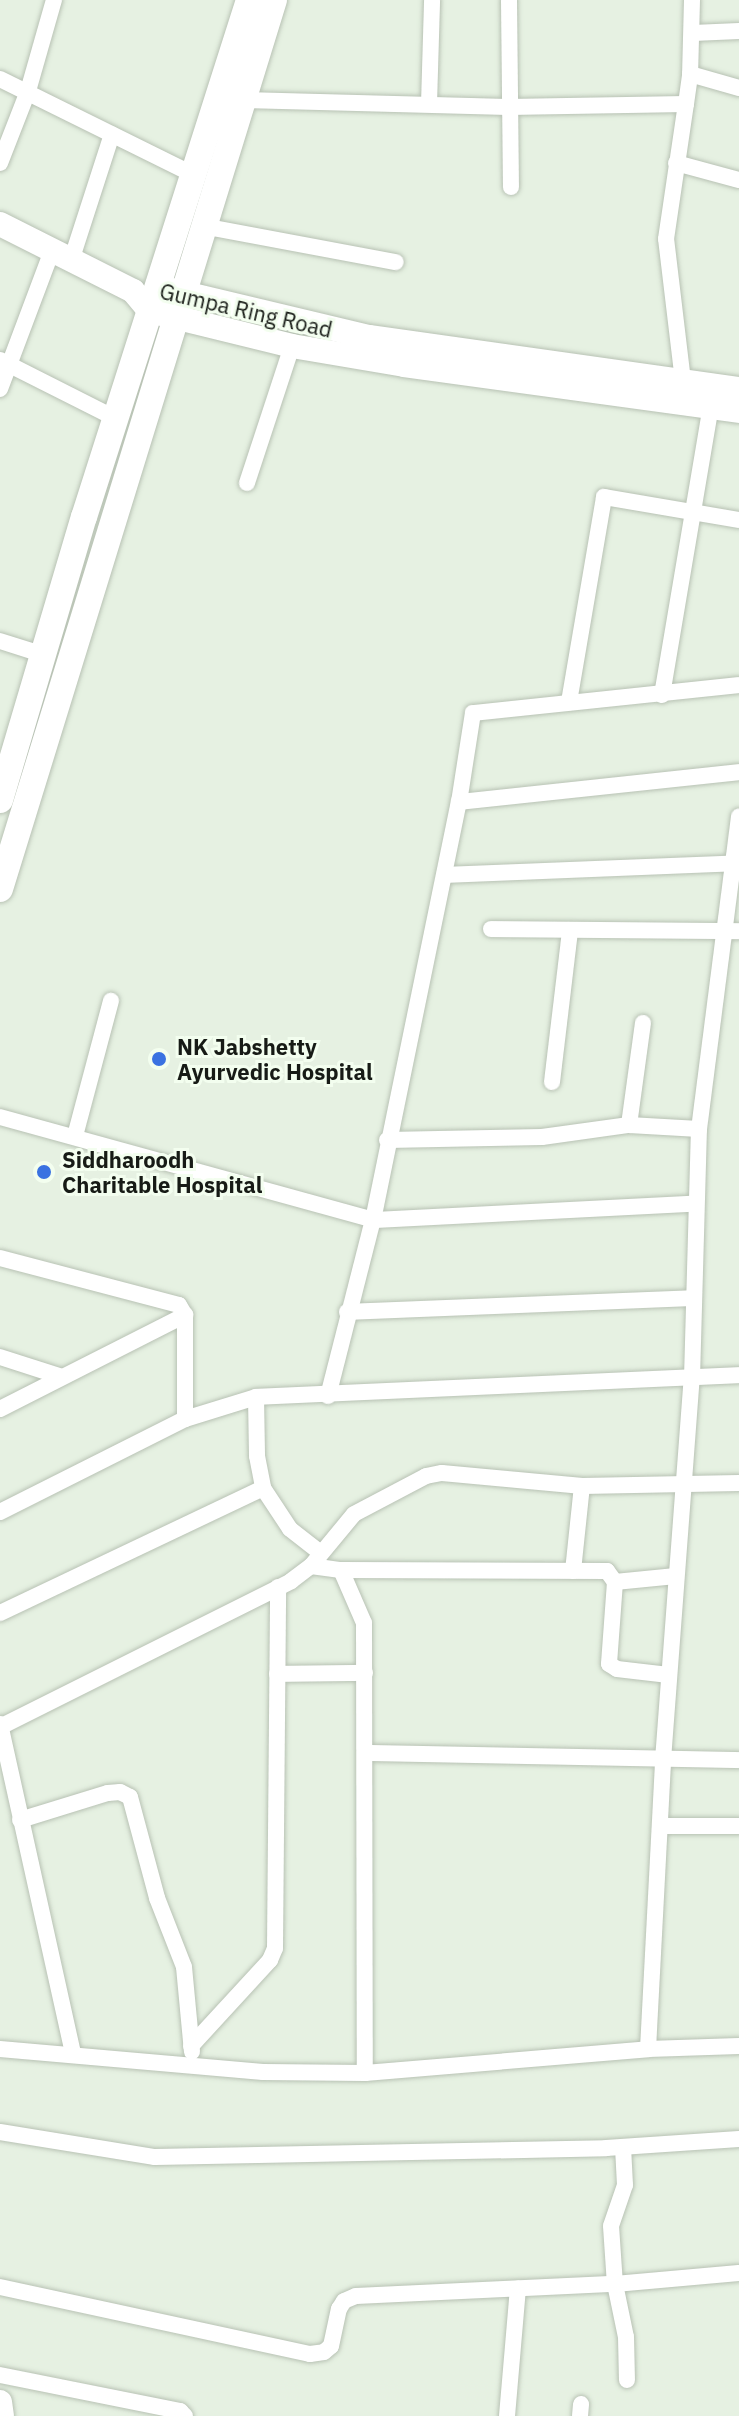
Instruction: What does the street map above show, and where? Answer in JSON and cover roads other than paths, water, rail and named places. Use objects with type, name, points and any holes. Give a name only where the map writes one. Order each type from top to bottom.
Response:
[{"type":"main road","points":[[0,889],[194,175],[249,0]]},
{"type":"main road","points":[[0,800],[115,418],[160,300],[203,226],[274,0]]},
{"type":"street","points":[[0,163],[28,91],[54,0]]},
{"type":"street","points":[[429,104],[432,0]]},
{"type":"street","points":[[509,0],[511,187]]},
{"type":"street","points":[[683,381],[666,239],[690,74],[692,0]]},
{"type":"street","points":[[693,33],[739,31]]},
{"type":"street","points":[[690,74],[739,88]]},
{"type":"street","points":[[0,79],[194,175]]},
{"type":"street","points":[[244,100],[508,107],[686,104]]},
{"type":"street","points":[[0,389],[4,363],[62,255],[112,134]]},
{"type":"street","points":[[676,163],[739,180]]},
{"type":"street","points":[[0,224],[160,300]]},
{"type":"street","points":[[203,226],[396,262]]},
{"type":"street","name":"Gumpa Ring Road","points":[[160,300],[369,337],[739,389]]},
{"type":"street","name":"Gumpa Ring Road","points":[[160,300],[292,346],[404,365],[739,411]]},
{"type":"street","points":[[247,483],[292,346]]},
{"type":"street","points":[[4,363],[115,418]]},
{"type":"street","points":[[662,695],[711,406]]},
{"type":"street","points":[[569,702],[604,497],[694,509],[739,520]]},
{"type":"street","points":[[0,641],[44,655]]},
{"type":"street","points":[[328,1396],[347,1312],[373,1220],[387,1140],[445,875],[473,713],[739,685]]},
{"type":"street","points":[[459,802],[739,772]]},
{"type":"street","points":[[648,2049],[663,1760],[692,1378],[691,1298],[699,1129],[732,931],[739,817]]},
{"type":"street","points":[[445,875],[735,863]]},
{"type":"street","points":[[491,929],[732,931]]},
{"type":"street","points":[[552,1082],[570,930]]},
{"type":"street","points":[[75,1136],[111,1001]]},
{"type":"street","points":[[629,1125],[643,1023]]},
{"type":"street","points":[[0,1117],[373,1220],[694,1204]]},
{"type":"street","points":[[387,1140],[542,1137],[629,1125],[699,1129]]},
{"type":"street","points":[[0,1258],[174,1303],[184,1309],[185,1419]]},
{"type":"street","points":[[347,1312],[691,1298]]},
{"type":"street","points":[[0,1409],[185,1315]]},
{"type":"street","points":[[0,1357],[62,1377]]},
{"type":"street","points":[[0,1512],[185,1419],[256,1397],[739,1375]]},
{"type":"street","points":[[256,1397],[257,1456],[263,1488],[290,1529],[316,1559],[341,1570],[607,1571],[615,1582],[609,1664],[617,1669],[669,1675]]},
{"type":"street","points":[[73,2053],[0,1726],[278,1587],[316,1559],[354,1514],[433,1474],[582,1486],[739,1483]]},
{"type":"street","points":[[573,1571],[582,1486]]},
{"type":"street","points":[[0,1613],[263,1488]]},
{"type":"street","points":[[341,1570],[364,1623],[365,2073]]},
{"type":"street","points":[[615,1582],[676,1576]]},
{"type":"street","points":[[191,2046],[270,1960],[275,1948],[278,1587]]},
{"type":"street","points":[[277,1674],[365,1673]]},
{"type":"street","points":[[366,1753],[739,1760]]},
{"type":"street","points":[[20,1820],[108,1793],[120,1792],[130,1797],[157,1898],[184,1967],[193,2065]]},
{"type":"street","points":[[660,1826],[739,1826]]},
{"type":"street","points":[[0,2049],[263,2072],[365,2073],[648,2049],[739,2046]]},
{"type":"street","points":[[0,2132],[155,2157],[623,2147],[739,2139]]},
{"type":"street","points":[[623,2147],[625,2185],[611,2226],[615,2284],[626,2337],[627,2380]]},
{"type":"street","points":[[0,2287],[310,2354],[324,2352],[331,2346],[339,2309],[344,2301],[356,2296],[615,2284],[739,2273]]},
{"type":"street","points":[[507,2416],[518,2288]]},
{"type":"street","points":[[0,2375],[101,2398],[180,2411],[185,2416]]},
{"type":"street","points":[[101,2398],[104,2416]]},
{"type":"street","points":[[0,2402],[2,2416]]},
{"type":"place","name":"NK Jabshetty Ayurvedic Hospital","points":[[159,1059]]},
{"type":"place","name":"Siddharoodh Charitable Hospital","points":[[44,1172]]}]
